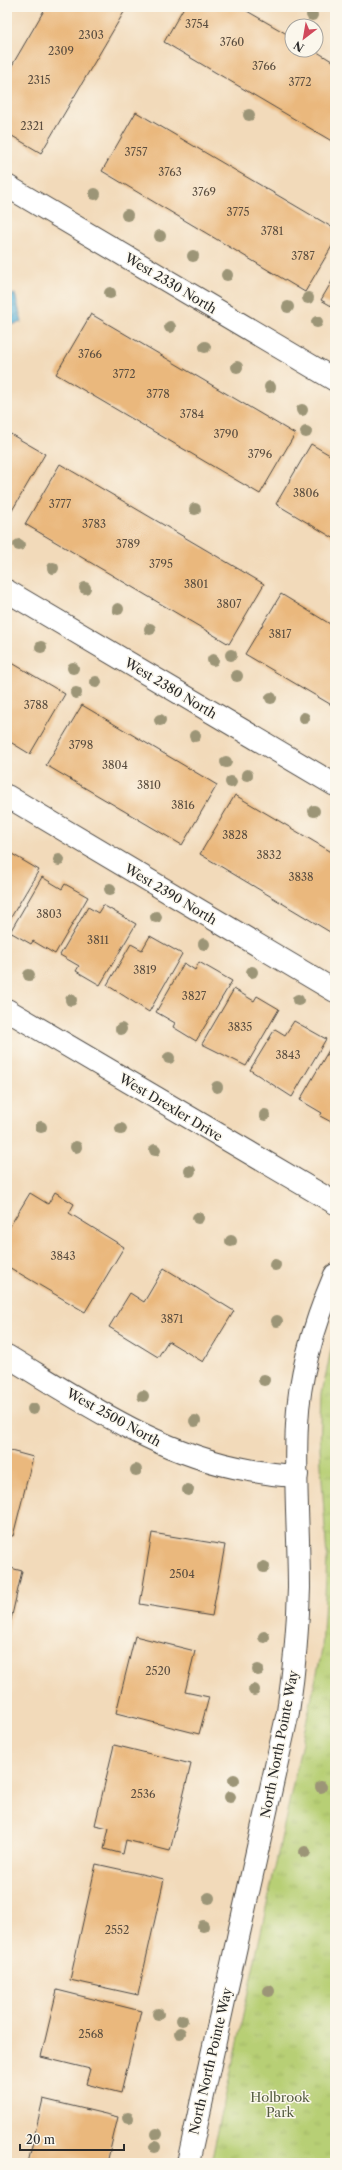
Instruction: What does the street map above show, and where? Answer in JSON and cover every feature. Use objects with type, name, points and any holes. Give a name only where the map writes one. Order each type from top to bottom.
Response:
[{"type":"street","name":"West 2330 North","points":[[7,186],[335,380]]},
{"type":"street","name":"West 2380 North","points":[[7,591],[335,785]]},
{"type":"street","name":"West 2390 North","points":[[7,796],[335,991]]},
{"type":"street","name":"West Drexler Drive","points":[[7,1010],[335,1204]]},
{"type":"street","name":"North North Pointe Way","points":[[188,2163],[288,1712],[298,1629],[297,1424],[302,1383],[311,1342],[323,1302],[335,1275]]},
{"type":"street","name":"West 2500 North","points":[[7,1356],[120,1424],[156,1442],[193,1456],[231,1467],[262,1472],[297,1475]]},
{"type":"green space","name":"Holbrook Park","points":[[335,1331],[335,2163],[211,2163],[322,1650],[327,1559],[320,1448],[322,1393]]},
{"type":"water","points":[[15,294],[22,322],[7,326],[7,296]]},
{"type":"building","points":[[46,7],[127,7],[41,153],[7,133],[7,74]]},
{"type":"building","points":[[184,7],[240,7],[284,32],[284,58],[324,58],[324,56],[335,63],[335,143],[164,42]]},
{"type":"building","points":[[136,112],[335,229],[335,241],[305,292],[102,171]]},
{"type":"building","points":[[335,276],[335,308],[321,300]]},
{"type":"building","points":[[91,314],[295,434],[260,494],[56,374]]},
{"type":"building","points":[[7,432],[45,454],[10,514],[7,512]]},
{"type":"building","points":[[311,444],[335,458],[335,539],[276,504]]},
{"type":"building","points":[[60,464],[264,584],[229,644],[25,524]]},
{"type":"building","points":[[281,594],[335,627],[335,707],[245,654]]},
{"type":"building","points":[[7,660],[65,694],[30,754],[7,740]]},
{"type":"building","points":[[82,705],[217,785],[182,845],[46,765]]},
{"type":"building","points":[[235,795],[335,854],[335,935],[200,854]]},
{"type":"building","points":[[7,851],[39,870],[7,924]]},
{"type":"building","points":[[42,877],[62,889],[65,884],[88,897],[55,954],[33,941],[31,944],[10,932]]},
{"type":"building","points":[[103,905],[136,924],[100,985],[76,971],[79,966],[60,955],[88,907],[98,913]]},
{"type":"building","points":[[150,936],[182,954],[149,1012],[107,985],[131,944],[142,950]]},
{"type":"building","points":[[199,962],[232,981],[196,1041],[173,1027],[175,1023],[156,1012],[184,963],[195,970]]},
{"type":"building","points":[[234,989],[254,1001],[257,996],[279,1009],[246,1066],[202,1044]]},
{"type":"building","points":[[294,1021],[326,1039],[292,1097],[250,1070],[275,1029],[285,1035]]},
{"type":"building","points":[[333,1043],[335,1045],[335,1124],[320,1116],[322,1113],[300,1100]]},
{"type":"building","points":[[55,1192],[74,1204],[69,1213],[124,1247],[85,1312],[7,1266],[7,1231],[30,1193],[48,1204]]},
{"type":"building","points":[[164,1268],[234,1311],[203,1362],[168,1341],[158,1357],[109,1327],[130,1293],[144,1302]]},
{"type":"building","points":[[7,1450],[33,1457],[13,1536],[7,1535]]},
{"type":"building","points":[[152,1533],[225,1545],[212,1616],[140,1604]]},
{"type":"building","points":[[7,1567],[22,1571],[8,1633],[7,1633]]},
{"type":"building","points":[[135,1636],[195,1651],[185,1692],[209,1697],[199,1734],[116,1713]]},
{"type":"building","points":[[114,1745],[191,1764],[170,1851],[126,1840],[123,1854],[104,1849],[109,1828],[95,1825]]},
{"type":"building","points":[[96,1864],[164,1879],[138,1995],[70,1980]]},
{"type":"building","points":[[57,1990],[141,2011],[121,2093],[86,2084],[90,2069],[41,2057]]},
{"type":"building","points":[[43,2099],[118,2117],[107,2163],[28,2163]]}]
